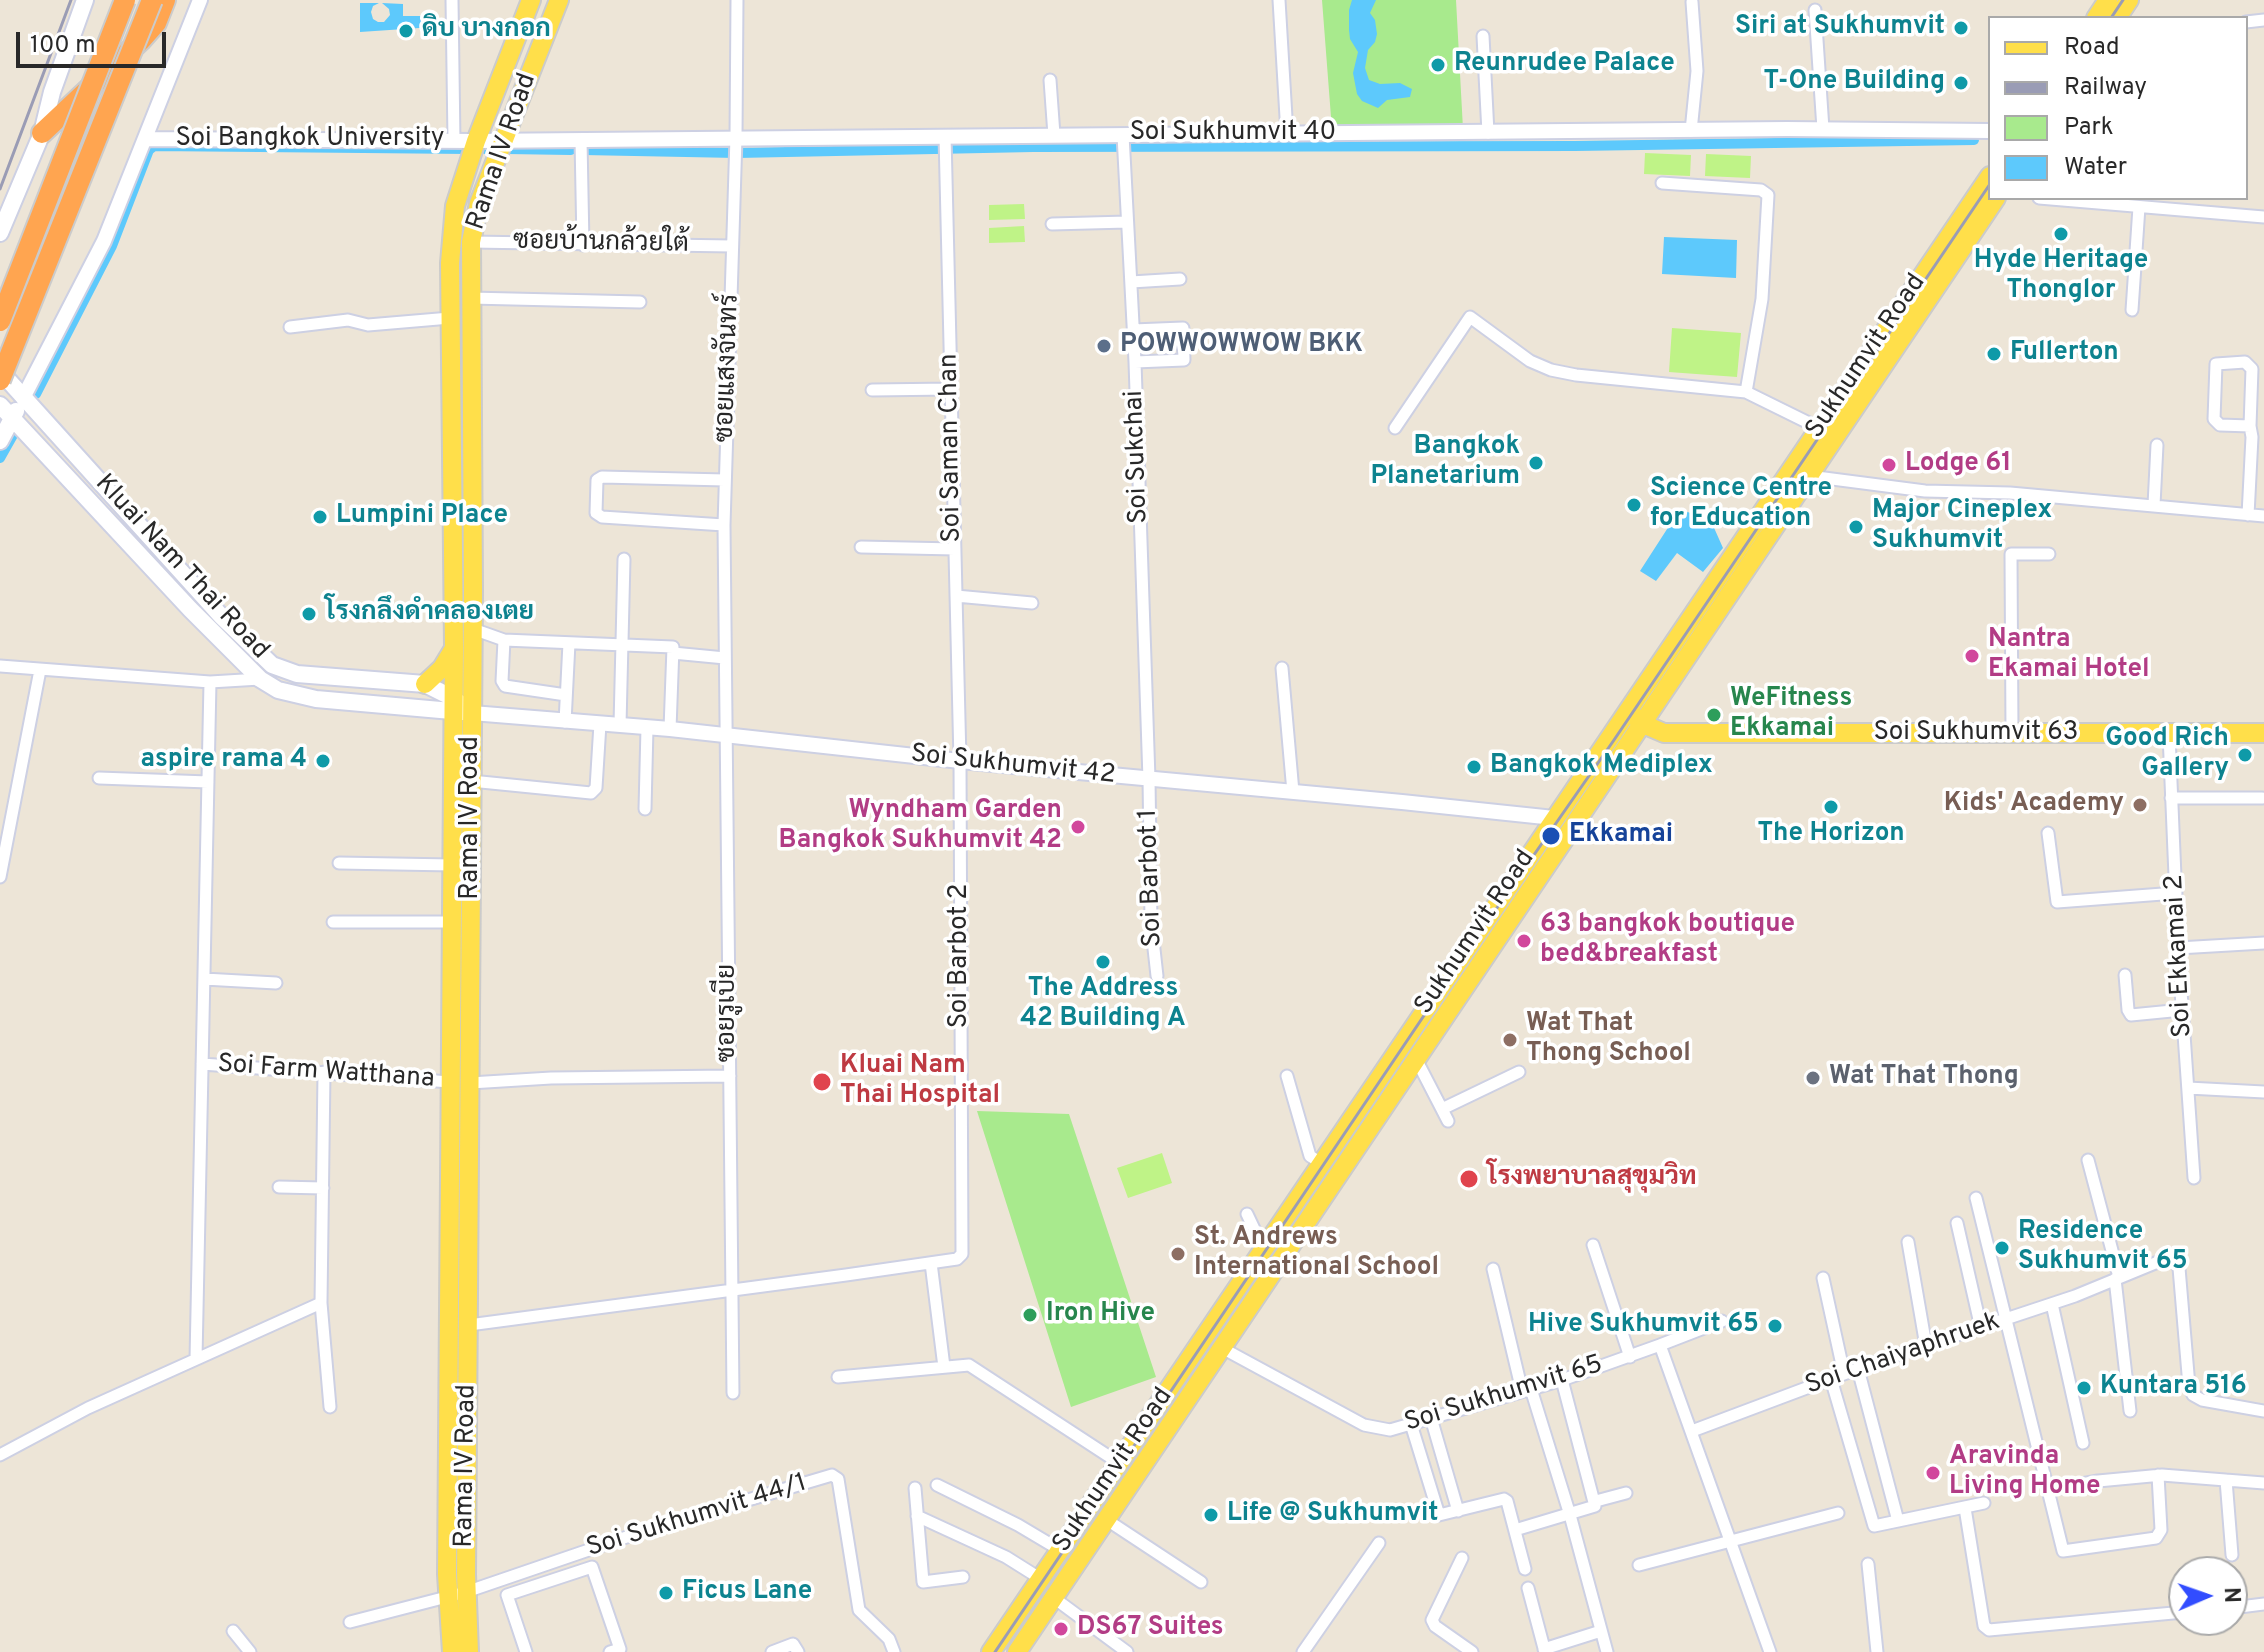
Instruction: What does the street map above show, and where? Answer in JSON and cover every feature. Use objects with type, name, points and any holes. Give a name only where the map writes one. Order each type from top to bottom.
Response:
[{"type":"highway","points":[[0,321],[125,0]]},
{"type":"highway","points":[[0,380],[152,0]]},
{"type":"highway","points":[[43,129],[141,40],[156,23],[165,0]]},
{"type":"main road","points":[[43,129],[52,92],[85,0]]},
{"type":"main road","points":[[0,233],[96,0]]},
{"type":"main road","name":"Rama IV Road","points":[[452,1652],[447,1597],[454,648],[450,263],[455,206],[476,141],[531,0]]},
{"type":"main road","name":"Rama IV Road","points":[[469,1652],[466,1592],[473,629],[471,242],[479,203],[559,0]]},
{"type":"main road","name":"Sukhumvit Road","points":[[1017,1652],[1643,724],[1802,471],[1819,428],[1988,179]]},
{"type":"main road","name":"Sukhumvit Road","points":[[991,1652],[1628,709],[1995,200]]},
{"type":"main road","name":"Kluai Nam Thai Road","points":[[0,371],[221,616],[272,665],[297,674],[425,684],[472,713]]},
{"type":"main road","points":[[0,441],[23,398]]},
{"type":"main road","name":"Kluai Nam Thai Road","points":[[0,405],[260,679],[278,690],[316,699],[453,704]]},
{"type":"main road","points":[[425,684],[442,668],[454,648]]},
{"type":"main road","points":[[260,679],[272,665]]},
{"type":"main road","points":[[1628,709],[1643,724]]},
{"type":"main road","name":"Soi Sukhumvit 63","points":[[1643,724],[1664,733],[2264,733]]},
{"type":"main road","points":[[1554,818],[1571,829]]},
{"type":"main road","points":[[450,1082],[470,1083]]},
{"type":"main road","points":[[1353,1116],[1370,1128]]},
{"type":"main road","points":[[1041,1579],[1054,1598]]},
{"type":"street","points":[[23,398],[104,241],[200,0]]},
{"type":"street","points":[[452,0],[454,141]]},
{"type":"street","name":"ซอยแสงจันทร์","points":[[725,736],[724,525],[737,0]]},
{"type":"street","points":[[1279,0],[1287,134]]},
{"type":"street","points":[[1691,131],[1697,71],[1692,2]]},
{"type":"street","points":[[1815,10],[1823,129]]},
{"type":"street","points":[[1483,36],[1488,133]]},
{"type":"street","points":[[1050,80],[1054,135]]},
{"type":"street","name":"Soi Sukhumvit 40","points":[[476,141],[736,137],[945,144],[1054,135],[1123,143],[1287,134],[1823,129],[1988,131]]},
{"type":"street","name":"Soi Bangkok University","points":[[145,139],[476,141]]},
{"type":"street","points":[[581,140],[583,245]]},
{"type":"street","name":"Soi Sukchai","points":[[1123,143],[1135,362],[1149,779]]},
{"type":"street","name":"Soi Saman Chan","points":[[945,144],[960,761]]},
{"type":"street","points":[[1662,183],[1761,190],[1768,195],[1762,299],[1746,392]]},
{"type":"street","points":[[2061,200],[2264,217]]},
{"type":"street","points":[[2132,310],[2139,207]]},
{"type":"street","points":[[1052,224],[1127,222]]},
{"type":"street","name":"ซอยบ้านกล้วยใต้","points":[[471,242],[732,246]]},
{"type":"street","points":[[1131,282],[1180,279]]},
{"type":"street","points":[[470,298],[640,302]]},
{"type":"street","points":[[1395,428],[1470,317],[1530,361],[1551,370],[1746,392],[1819,428]]},
{"type":"street","points":[[290,327],[348,320],[368,325],[450,318]]},
{"type":"street","points":[[1133,330],[1183,328],[1184,360],[1135,362]]},
{"type":"street","points":[[2248,515],[2252,369],[2245,362],[2216,364],[2216,423],[2250,426]]},
{"type":"street","points":[[872,390],[951,389]]},
{"type":"street","points":[[2154,505],[2157,445]]},
{"type":"street","points":[[1802,471],[1934,491],[2010,493],[2264,516]]},
{"type":"street","points":[[724,525],[602,517],[596,513],[597,480],[602,477],[725,480]]},
{"type":"street","points":[[861,547],[955,549]]},
{"type":"street","points":[[2012,734],[2011,554],[2049,554]]},
{"type":"street","points":[[620,725],[624,559]]},
{"type":"street","points":[[956,596],[1032,603]]},
{"type":"street","points":[[473,629],[504,640],[673,647],[670,729]]},
{"type":"street","points":[[504,640],[502,681],[505,686],[566,695]]},
{"type":"street","points":[[565,722],[569,643]]},
{"type":"street","points":[[673,653],[725,658]]},
{"type":"street","points":[[0,666],[210,682],[260,679]]},
{"type":"street","points":[[1282,668],[1293,792]]},
{"type":"street","points":[[0,877],[40,670]]},
{"type":"street","points":[[196,1359],[210,682]]},
{"type":"street","name":"Soi Sukhumvit 42","points":[[472,713],[670,729],[960,761],[1554,818]]},
{"type":"street","points":[[471,781],[591,793],[596,788],[600,724]]},
{"type":"street","points":[[645,809],[647,728]]},
{"type":"street","name":"Soi Ekkamai 2","points":[[2169,734],[2178,948],[2194,1178]]},
{"type":"street","name":"ซอยรูเบีย","points":[[725,736],[733,1393]]},
{"type":"street","name":"Soi Barbot 2","points":[[469,1325],[931,1263],[957,1259],[962,1254],[960,761]]},
{"type":"street","points":[[99,778],[208,782]]},
{"type":"street","name":"Soi Barbot 1","points":[[1149,779],[1151,922],[1157,976]]},
{"type":"street","points":[[2171,798],[2262,798]]},
{"type":"street","points":[[2048,833],[2057,902],[2176,893]]},
{"type":"street","points":[[339,863],[452,865]]},
{"type":"street","points":[[333,922],[451,922]]},
{"type":"street","points":[[2178,948],[2264,943]]},
{"type":"street","points":[[2125,975],[2131,1015],[2182,1010]]},
{"type":"street","points":[[204,979],[276,983]]},
{"type":"street","points":[[1416,1059],[1448,1121]]},
{"type":"street","name":"Soi Farm Watthana","points":[[202,1064],[450,1082]]},
{"type":"street","points":[[324,1072],[321,1303],[330,1407]]},
{"type":"street","points":[[1442,1109],[1519,1072]]},
{"type":"street","points":[[470,1083],[551,1078],[730,1076]]},
{"type":"street","points":[[1287,1076],[1310,1156],[1321,1163]]},
{"type":"street","points":[[2188,1088],[2264,1092]]},
{"type":"street","points":[[2088,1160],[2117,1278],[2130,1411]]},
{"type":"street","points":[[279,1187],[323,1188]]},
{"type":"street","points":[[1976,1198],[2061,1547],[2067,1552],[2156,1538],[2161,1530],[2158,1475]]},
{"type":"street","points":[[1247,1214],[1256,1233]]},
{"type":"street","points":[[1957,1223],[1981,1328]]},
{"type":"street","points":[[1908,1242],[1926,1346]]},
{"type":"street","points":[[1593,1245],[1630,1357]]},
{"type":"street","points":[[2117,1278],[2165,1259],[2173,1260],[2179,1268],[2189,1386],[2193,1395],[2202,1400],[2264,1411]]},
{"type":"street","points":[[931,1263],[944,1367]]},
{"type":"street","points":[[1493,1269],[1526,1390],[1570,1515],[1607,1652]]},
{"type":"street","points":[[1823,1278],[1844,1374]]},
{"type":"street","name":"Soi Chaiyaphruek","points":[[1692,1431],[1858,1369],[2052,1304],[2117,1278]]},
{"type":"street","points":[[0,1455],[88,1408],[321,1303]]},
{"type":"street","points":[[2052,1304],[2083,1443]]},
{"type":"street","name":"Soi Sukhumvit 65","points":[[1222,1348],[1364,1425],[1390,1430],[1562,1380],[1722,1321]]},
{"type":"street","points":[[1660,1345],[1770,1652]]},
{"type":"street","points":[[838,1377],[974,1367],[1119,1463]]},
{"type":"street","points":[[1858,1369],[1898,1521]]},
{"type":"street","points":[[1831,1379],[1874,1526],[1984,1503]]},
{"type":"street","points":[[1515,1530],[1592,1509],[1596,1501],[1562,1380]]},
{"type":"street","points":[[1431,1418],[1458,1511]]},
{"type":"street","points":[[1411,1424],[1439,1515],[1504,1499],[1525,1569]]},
{"type":"street","name":"Soi Sukhumvit 44/1","points":[[466,1592],[650,1529],[832,1475],[838,1479],[859,1610],[889,1639],[894,1652]]},
{"type":"street","points":[[2048,1490],[2158,1475],[2264,1483]]},
{"type":"street","points":[[2226,1480],[2232,1555]]},
{"type":"street","points":[[937,1485],[1018,1525],[1060,1550]]},
{"type":"street","points":[[915,1488],[923,1582],[963,1577]]},
{"type":"street","points":[[1596,1501],[1626,1493]]},
{"type":"street","points":[[1965,1508],[1984,1626],[1989,1630],[2168,1613]]},
{"type":"street","points":[[1639,1565],[1838,1513]]},
{"type":"street","points":[[917,1516],[1006,1557],[1041,1579]]},
{"type":"street","points":[[1107,1520],[1201,1582]]},
{"type":"street","points":[[1303,1652],[1379,1543]]},
{"type":"street","points":[[1462,1558],[1432,1620],[1435,1626],[1472,1652]]},
{"type":"street","points":[[1868,1564],[1877,1652]]},
{"type":"street","points":[[510,1652],[525,1649],[507,1595],[592,1567],[620,1649],[610,1652]]},
{"type":"street","points":[[1528,1588],[1544,1651],[1601,1631]]},
{"type":"street","points":[[350,1622],[466,1592]]},
{"type":"street","points":[[1054,1598],[1127,1652]]},
{"type":"street","points":[[233,1631],[250,1652]]},
{"type":"street","points":[[772,1652],[796,1648]]},
{"type":"green space","points":[[1322,0],[1456,0],[1463,129],[1332,130]]},
{"type":"green space","points":[[1645,153],[1691,155],[1690,176],[1644,174]]},
{"type":"green space","points":[[1706,154],[1751,156],[1750,178],[1705,176]]},
{"type":"green space","points":[[1024,204],[1025,219],[989,220],[989,205]]},
{"type":"green space","points":[[1024,226],[1025,242],[989,243],[989,228]]},
{"type":"green space","points":[[1672,328],[1741,333],[1737,377],[1669,372]]},
{"type":"green space","points":[[977,1111],[1069,1114],[1156,1377],[1071,1407]]},
{"type":"green space","points":[[1162,1153],[1172,1183],[1128,1198],[1117,1168]]},
{"type":"water","points":[[1352,0],[1376,0],[1370,13],[1375,20],[1377,34],[1368,50],[1365,68],[1369,80],[1380,84],[1400,83],[1412,89],[1410,97],[1387,100],[1378,108],[1362,101],[1357,94],[1353,73],[1358,52],[1350,39],[1349,30]]},
{"type":"water","points":[[360,3],[379,3],[373,6],[371,12],[378,22],[384,22],[390,15],[389,9],[382,3],[403,4],[403,16],[434,16],[434,27],[360,32]]},
{"type":"water","points":[[1664,237],[1737,240],[1736,278],[1662,274]]},
{"type":"water","points":[[1680,509],[1711,521],[1723,548],[1703,572],[1677,553],[1656,581],[1640,571]]},
{"type":"waterway","points":[[583,150],[737,153],[1033,147],[1575,146],[1974,140]]},
{"type":"waterway","points":[[36,394],[112,246],[149,150],[154,146],[468,149]]},
{"type":"waterway","points":[[507,149],[571,150]]},
{"type":"waterway","points":[[0,458],[13,435]]},
{"type":"railway","points":[[0,189],[71,0]]},
{"type":"railway","points":[[2112,16],[2123,0]]},
{"type":"railway","points":[[995,1652],[1988,187]]},
{"type":"place","name":"Siri at Sukhumvit","points":[[1961,28]]},
{"type":"place","name":"ดิบ บางกอก","points":[[406,31]]},
{"type":"place","name":"Reunrudee Palace","points":[[1438,65]]},
{"type":"place","name":"T-One Building","points":[[1961,83]]},
{"type":"place","name":"Hyde Heritage Thonglor","points":[[2061,234]]},
{"type":"place","name":"POWWOWWOW BKK","points":[[1104,346]]},
{"type":"place","name":"Fullerton","points":[[1994,354]]},
{"type":"place","name":"Bangkok Planetarium","points":[[1536,463]]},
{"type":"place","name":"Lodge 61","points":[[1889,465]]},
{"type":"place","name":"Science Centre for Education","points":[[1634,505]]},
{"type":"place","name":"Lumpini Place","points":[[320,517]]},
{"type":"place","name":"Major Cineplex Sukhumvit","points":[[1856,527]]},
{"type":"place","name":"โรงกลึงดำคลองเตย","points":[[309,614]]},
{"type":"place","name":"Nantra Ekamai Hotel","points":[[1972,656]]},
{"type":"place","name":"WeFitness Ekkamai","points":[[1714,715]]},
{"type":"place","name":"Good Rich Gallery","points":[[2245,755]]},
{"type":"place","name":"aspire rama 4","points":[[323,761]]},
{"type":"place","name":"Bangkok Mediplex","points":[[1474,767]]},
{"type":"place","name":"Kids' Academy","points":[[2140,805]]},
{"type":"place","name":"The Horizon","points":[[1831,807]]},
{"type":"place","name":"Wyndham Garden Bangkok Sukhumvit 42","points":[[1078,827]]},
{"type":"place","name":"Ekkamai","points":[[1551,836]]},
{"type":"place","name":"63 bangkok boutique bed&breakfast","points":[[1524,941]]},
{"type":"place","name":"The Address 42 Building A","points":[[1103,962]]},
{"type":"place","name":"Wat That Thong School","points":[[1510,1040]]},
{"type":"place","name":"Wat That Thong","points":[[1813,1078]]},
{"type":"place","name":"Kluai Nam Thai Hospital","points":[[822,1082]]},
{"type":"place","name":"โรงพยาบาลสุขุมวิท","points":[[1469,1179]]},
{"type":"place","name":"Residence Sukhumvit 65","points":[[2002,1248]]},
{"type":"place","name":"St. Andrews International School","points":[[1178,1254]]},
{"type":"place","name":"Iron Hive","points":[[1030,1315]]},
{"type":"place","name":"Hive Sukhumvit 65","points":[[1775,1326]]},
{"type":"place","name":"Kuntara 516","points":[[2084,1388]]},
{"type":"place","name":"Aravinda Living Home","points":[[1933,1473]]},
{"type":"place","name":"Life @ Sukhumvit","points":[[1211,1515]]},
{"type":"place","name":"Ficus Lane","points":[[666,1593]]},
{"type":"place","name":"DS67 Suites","points":[[1061,1629]]}]
